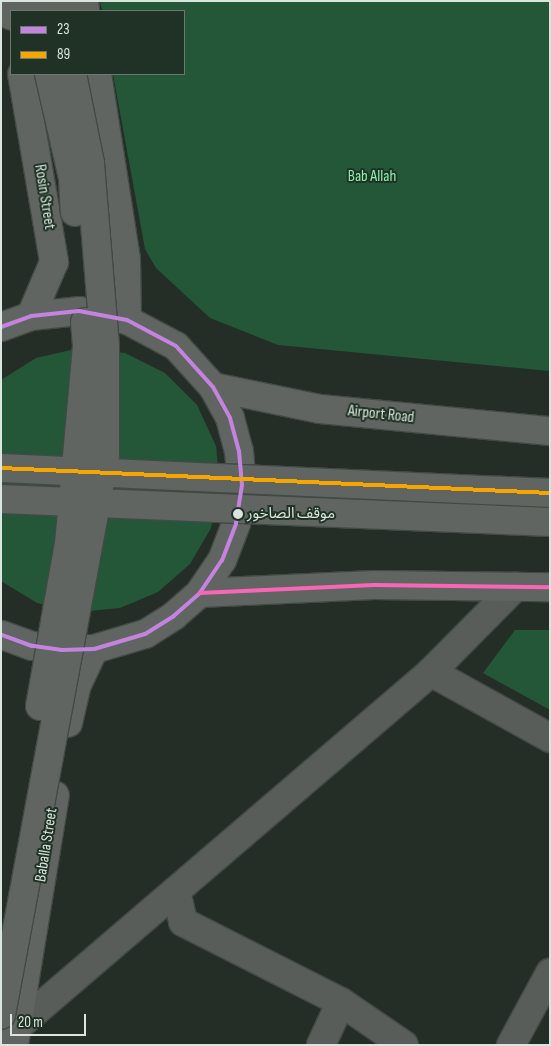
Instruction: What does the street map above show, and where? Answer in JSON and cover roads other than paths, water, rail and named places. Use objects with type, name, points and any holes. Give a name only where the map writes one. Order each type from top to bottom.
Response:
[{"type":"main road","name":"Rosin Street","points":[[22,75],[40,168],[54,262],[31,316]]},
{"type":"main road","points":[[1,925],[70,544],[87,346],[73,178],[49,75]]},
{"type":"main road","points":[[11,1029],[105,456],[105,346],[90,163],[72,75]]},
{"type":"main road","points":[[97,75],[112,157],[126,259],[127,320]]},
{"type":"main road","points":[[40,168],[112,157]]},
{"type":"main road","points":[[1,327],[31,316],[80,312],[127,320],[176,346],[213,387],[230,418],[239,451],[242,485],[236,524],[222,560],[200,593],[174,616],[145,634],[94,649],[62,650],[2,640]]},
{"type":"main road","name":"Airport Road","points":[[213,387],[320,409],[550,431]]},
{"type":"main road","points":[[1,468],[550,493]]},
{"type":"main road","points":[[1,499],[550,522]]},
{"type":"main road","points":[[200,593],[374,585],[550,587]]},
{"type":"main road","name":"Baballa Street","points":[[11,1029],[65,732],[76,687],[94,649]]},
{"type":"street","points":[[11,1029],[176,891],[431,672],[515,587]]},
{"type":"street","points":[[431,672],[550,738]]},
{"type":"street","points":[[176,891],[183,922],[341,1002],[404,1045]]},
{"type":"street","points":[[511,1045],[550,973]]},
{"type":"street","points":[[321,1045],[341,1002]]},
{"type":"place","name":"موقف الصاخور","points":[[238,514]]},
{"type":"park label","name":"Bab Allah","points":[[372,177]]}]
